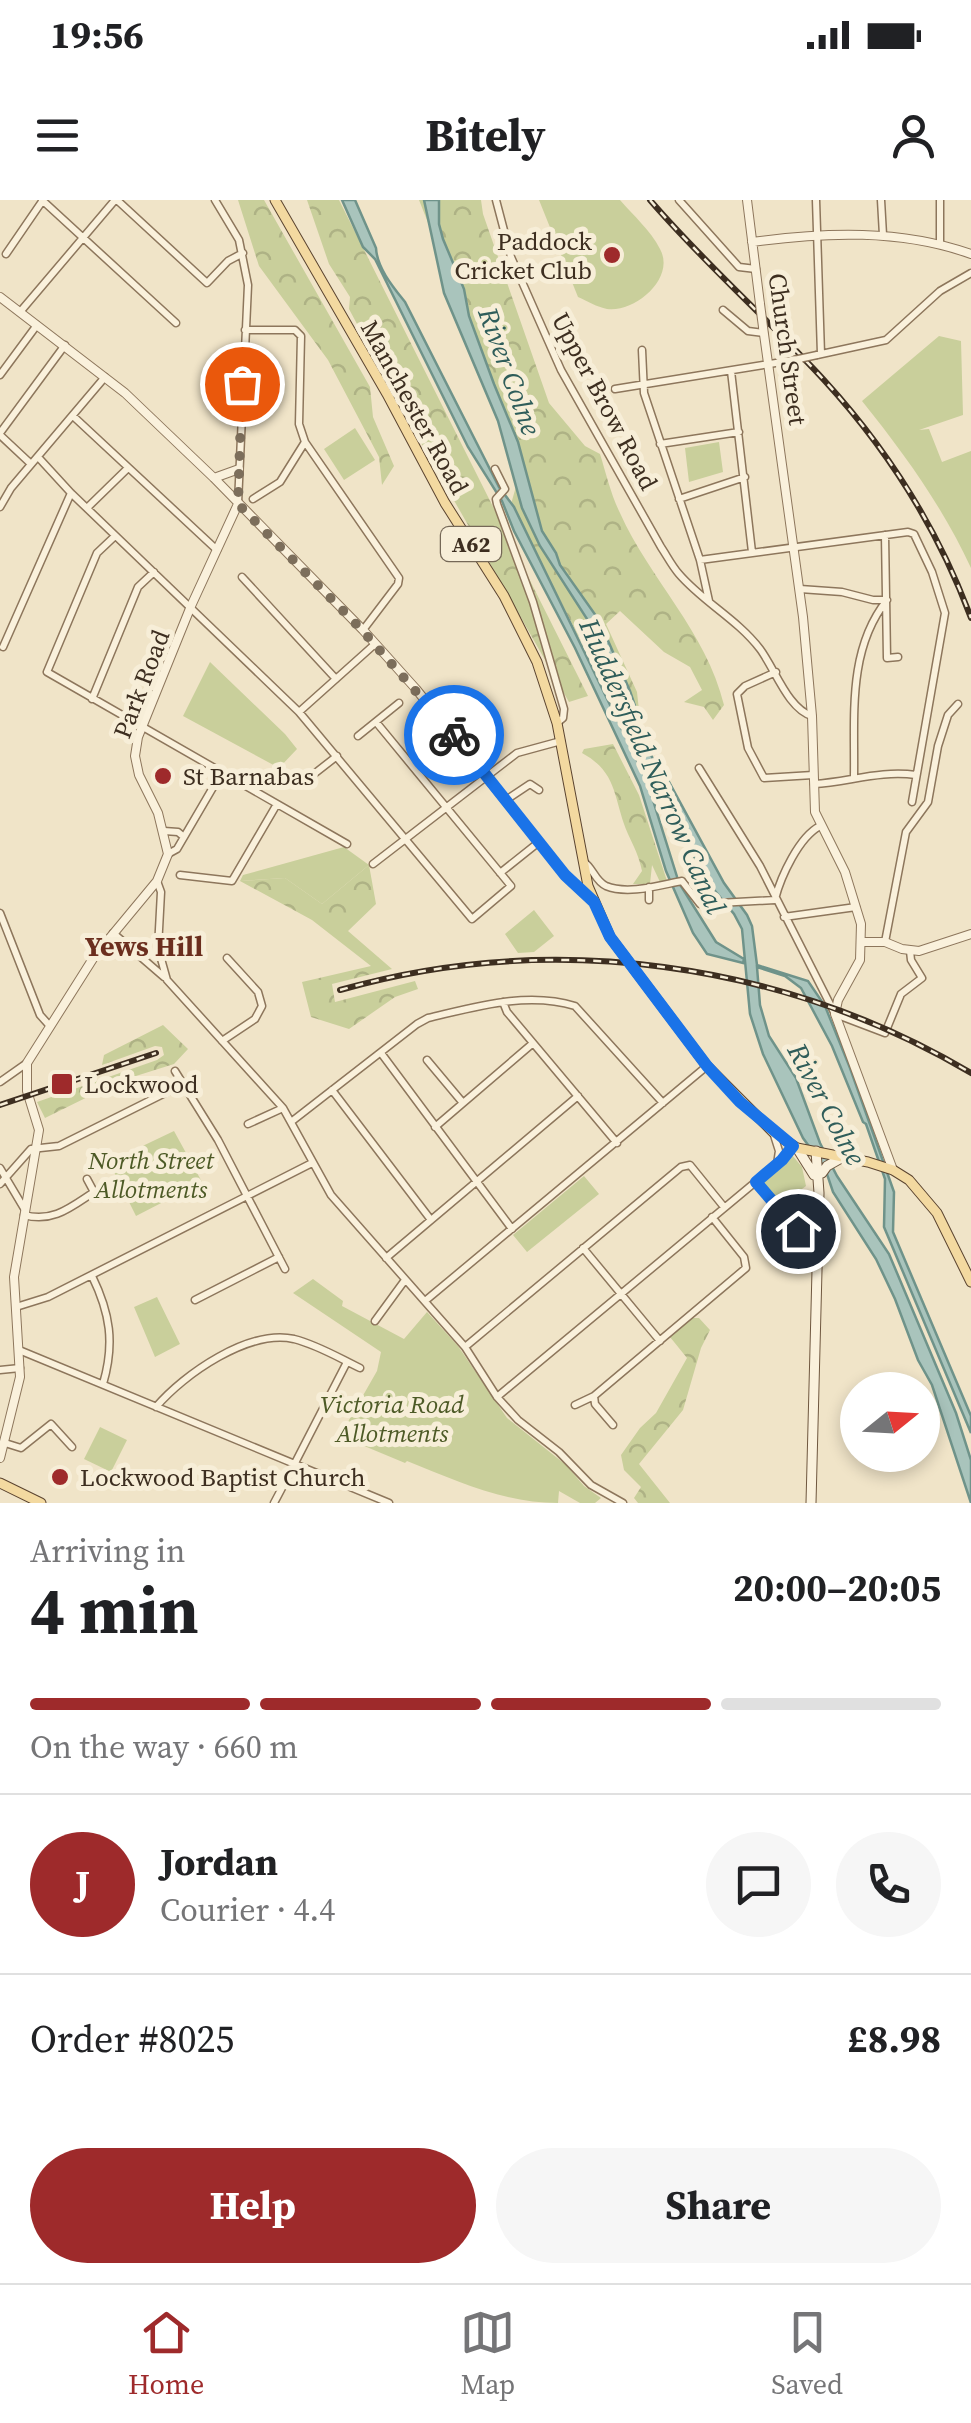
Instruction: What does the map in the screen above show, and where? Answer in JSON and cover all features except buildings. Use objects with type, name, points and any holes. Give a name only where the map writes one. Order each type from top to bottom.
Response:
[{"type":"main road","name":"Manchester Road","points":[[275,200],[445,503],[504,596],[544,680],[557,723],[584,865],[594,902],[610,937],[707,1066],[773,1132],[795,1147],[847,1156],[891,1170],[920,1191],[937,1214],[971,1282]]},
{"type":"main road","points":[[795,1147],[819,1190]]},
{"type":"main road","points":[[819,1190],[822,1153]]},
{"type":"main road","points":[[811,1503],[819,1190],[816,1163],[822,1153]]},
{"type":"main road","points":[[0,1483],[41,1503]]},
{"type":"street","points":[[6,254],[43,200],[176,323]]},
{"type":"street","points":[[20,312],[116,200],[207,283],[228,261],[243,253]]},
{"type":"street","points":[[216,200],[243,253],[248,285],[238,504]]},
{"type":"street","name":"Upper Brow Road","points":[[496,200],[511,257],[561,370],[661,547],[678,573],[746,632],[796,706],[812,716]]},
{"type":"street","points":[[679,200],[739,267],[756,268]]},
{"type":"street","name":"Church Street","points":[[747,200],[800,589]]},
{"type":"street","points":[[816,200],[819,355]]},
{"type":"street","points":[[881,200],[883,235]]},
{"type":"street","points":[[940,200],[940,243]]},
{"type":"street","points":[[752,242],[883,235],[940,243],[971,254]]},
{"type":"street","points":[[615,389],[770,366],[886,340],[940,290],[971,273]]},
{"type":"street","points":[[0,296],[105,377],[214,478],[375,644],[487,775],[565,875],[594,902]]},
{"type":"street","points":[[724,310],[748,332],[764,330]]},
{"type":"street","points":[[0,376],[36,325]]},
{"type":"street","points":[[245,330],[295,330],[301,336],[299,424],[305,442],[399,578],[362,630]]},
{"type":"street","points":[[31,464],[0,434],[66,344]]},
{"type":"street","points":[[642,350],[644,384],[660,444],[700,560],[710,602]]},
{"type":"street","points":[[731,371],[752,552]]},
{"type":"street","points":[[0,508],[31,464],[105,377]]},
{"type":"street","points":[[73,416],[217,550]]},
{"type":"street","points":[[660,444],[739,432]]},
{"type":"street","points":[[253,499],[280,482],[305,442]]},
{"type":"street","points":[[38,457],[300,712],[472,919],[511,886],[376,722]]},
{"type":"street","points":[[87,508],[128,468]]},
{"type":"street","points":[[214,478],[240,469]]},
{"type":"street","points":[[495,470],[504,484],[500,495],[564,709],[563,718],[557,723]]},
{"type":"street","points":[[679,499],[745,477]]},
{"type":"street","points":[[4,648],[71,493]]},
{"type":"street","name":"Park Road","points":[[168,854],[164,831],[136,764],[138,738],[238,504]]},
{"type":"street","points":[[700,560],[914,534],[945,613],[912,802]]},
{"type":"street","points":[[885,535],[888,658],[898,657]]},
{"type":"street","points":[[115,536],[97,553],[47,672],[347,844]]},
{"type":"street","points":[[92,699],[138,587],[154,572]]},
{"type":"street","points":[[242,577],[336,679]]},
{"type":"street","points":[[835,1014],[840,995],[856,972],[862,942],[857,907],[842,863],[815,812],[812,716],[800,589],[886,600]]},
{"type":"street","points":[[854,777],[860,660],[872,618],[886,600]]},
{"type":"street","points":[[300,712],[375,644]]},
{"type":"street","points":[[776,672],[745,686],[737,694],[748,748],[764,778],[834,783],[898,772],[916,775]]},
{"type":"street","points":[[358,736],[399,703]]},
{"type":"street","points":[[884,942],[906,832],[928,802],[938,746],[948,715],[958,704]]},
{"type":"street","points":[[373,864],[517,753],[560,741]]},
{"type":"street","points":[[305,781],[337,756]]},
{"type":"street","points":[[699,768],[751,851],[835,1014],[891,1170]]},
{"type":"street","points":[[0,1082],[27,1063],[48,1025],[112,932],[157,881],[168,854],[184,837],[222,772]]},
{"type":"street","points":[[506,800],[530,784],[538,790]]},
{"type":"street","points":[[180,874],[232,881],[277,804]]},
{"type":"street","points":[[775,900],[779,884],[807,835],[820,826]]},
{"type":"street","points":[[164,831],[178,832],[184,837]]},
{"type":"street","points":[[500,872],[540,841]]},
{"type":"street","points":[[565,875],[574,876],[590,864],[600,882],[607,886],[649,888],[684,882],[699,904],[775,900]]},
{"type":"street","points":[[157,881],[161,892],[158,948],[166,980]]},
{"type":"street","points":[[649,888],[649,900]]},
{"type":"street","points":[[783,916],[857,907]]},
{"type":"street","points":[[0,913],[40,1015],[48,1025]]},
{"type":"street","points":[[112,932],[166,980],[283,1108],[335,1200],[465,1347],[497,1397],[591,1486],[623,1503]]},
{"type":"street","points":[[862,942],[884,942],[910,952],[971,934]]},
{"type":"street","points":[[835,1014],[885,1032],[901,994],[922,978],[910,952]]},
{"type":"street","points":[[222,1041],[255,1019],[262,1006],[258,992],[227,958]]},
{"type":"street","points":[[291,1122],[428,1018],[503,1002],[574,1006],[663,1102]]},
{"type":"street","points":[[503,1002],[506,1012],[616,1143]]},
{"type":"street","points":[[435,1127],[532,1044]]},
{"type":"street","points":[[381,1053],[512,1230]]},
{"type":"street","points":[[427,1060],[462,1103]]},
{"type":"street","points":[[0,1458],[14,1412],[19,1350],[14,1277],[40,1130],[27,1090],[27,1063]]},
{"type":"street","points":[[425,1301],[707,1066]]},
{"type":"street","points":[[174,1071],[218,1140],[285,1269]]},
{"type":"street","points":[[3,1181],[31,1149],[60,1146],[183,1084]]},
{"type":"street","points":[[332,1090],[431,1220]]},
{"type":"street","points":[[386,1258],[578,1096]]},
{"type":"street","points":[[248,1124],[283,1108]]},
{"type":"street","points":[[773,1132],[779,1151],[776,1165]]},
{"type":"street","points":[[497,1397],[795,1147]]},
{"type":"street","points":[[16,1307],[38,1302],[92,1276],[312,1163]]},
{"type":"street","points":[[465,1347],[681,1167],[690,1165],[724,1207]]},
{"type":"street","points":[[0,1168],[3,1181],[24,1213],[40,1220],[65,1211],[94,1192],[87,1179]]},
{"type":"street","points":[[756,1182],[798,1231]]},
{"type":"street","points":[[576,1405],[594,1396],[746,1268],[744,1257],[712,1218]]},
{"type":"street","points":[[583,1248],[660,1342]]},
{"type":"street","points":[[195,1300],[279,1257]]},
{"type":"street","points":[[92,1276],[111,1330],[111,1353],[103,1384]]},
{"type":"street","points":[[375,1321],[405,1280]]},
{"type":"street","points":[[156,1407],[182,1379],[269,1337],[292,1338],[360,1368]]},
{"type":"street","points":[[19,1350],[389,1503]]},
{"type":"street","points":[[0,1370],[41,1360]]},
{"type":"street","points":[[274,1503],[348,1362]]},
{"type":"street","points":[[594,1396],[595,1404],[613,1425]]},
{"type":"street","points":[[0,1407],[14,1412]]},
{"type":"street","points":[[4,1443],[21,1448],[50,1424],[72,1447]]},
{"type":"green space","points":[[238,200],[264,200],[370,387],[373,417],[394,466],[382,485],[379,457],[328,360],[259,266]]},
{"type":"green space","points":[[307,200],[339,200],[588,696],[569,702],[411,425],[349,309],[350,297],[329,264]]},
{"type":"green space","points":[[419,200],[481,200],[549,403],[585,446],[600,454],[614,499],[632,537],[691,629],[716,678],[724,705],[713,720],[704,707],[684,702],[702,690],[690,667],[664,652],[620,611],[606,624],[637,692],[641,729],[654,753],[645,767],[511,504],[523,462]]},
{"type":"green space","name":"Paddock Cricket Club","points":[[539,200],[620,200],[660,249],[663,260],[658,282],[640,299],[618,309],[603,308],[578,297]]},
{"type":"green space","points":[[939,336],[961,341],[963,415],[919,430],[929,429],[942,462],[971,451],[971,568],[921,481],[862,401]]},
{"type":"green space","points":[[355,428],[375,460],[344,480],[324,449]]},
{"type":"green space","points":[[719,442],[723,472],[689,482],[685,448]]},
{"type":"green space","points":[[210,662],[297,749],[279,768],[183,716]]},
{"type":"green space","points":[[613,744],[639,795],[667,881],[660,882],[652,865],[650,884],[633,884],[642,871],[613,788],[603,769],[582,753],[584,749]]},
{"type":"green space","points":[[344,847],[369,865],[322,904],[285,878],[240,881],[243,875]]},
{"type":"green space","points":[[369,865],[376,904],[348,931],[392,969],[332,984],[335,1002],[415,981],[418,989],[395,997],[349,1029],[311,1017],[302,982],[371,966],[312,920],[240,881],[285,878],[322,904]]},
{"type":"green space","points":[[534,910],[554,936],[534,952],[518,953],[505,934]]},
{"type":"green space","points":[[163,1025],[188,1049],[174,1064],[120,1081],[45,1118],[37,1102],[164,1055],[162,1047],[155,1046],[102,1065],[104,1055]]},
{"type":"green space","name":"North Street Allotments","points":[[174,1131],[202,1182],[136,1216],[109,1162]]},
{"type":"green space","points":[[792,1155],[802,1167],[806,1186],[781,1205],[761,1182]]},
{"type":"green space","points":[[584,1176],[599,1194],[527,1252],[513,1235]]},
{"type":"green space","name":"Victoria Road Allotments","points":[[313,1279],[343,1301],[342,1306],[404,1339],[427,1312],[458,1346],[507,1418],[601,1498],[595,1503],[580,1503],[559,1491],[558,1503],[500,1495],[345,1438],[341,1434],[377,1371],[381,1352],[293,1293]]},
{"type":"green space","points":[[157,1297],[180,1344],[155,1357],[134,1307]]},
{"type":"green space","points":[[693,1318],[699,1318],[710,1330],[683,1410],[639,1464],[670,1503],[638,1503],[634,1498],[641,1487],[624,1470],[621,1455],[656,1413],[687,1358],[670,1337]]},
{"type":"green space","points":[[100,1427],[127,1440],[111,1472],[84,1459]]},
{"type":"water","points":[[342,200],[355,200],[382,270],[405,302],[499,487],[514,507],[647,781],[679,883],[716,942],[744,959],[743,963],[707,954],[693,933],[666,871],[640,786],[575,648],[502,501],[468,447]]},
{"type":"water","name":"Huddersfield Narrow Canal","points":[[424,200],[439,200],[443,239],[518,442],[542,531],[560,565],[599,620],[630,691],[653,760],[724,883],[747,915],[757,965],[808,981],[825,1006],[894,1192],[893,1232],[971,1416],[971,1433],[884,1227],[885,1179],[832,1046],[801,988],[785,976],[757,967],[760,1005],[769,1036],[796,1078],[837,1176],[889,1254],[939,1372],[925,1372],[918,1360],[876,1259],[833,1192],[825,1168],[803,1138],[763,1054],[750,1014],[742,929],[711,886],[672,818],[636,745],[616,677],[598,636],[540,546],[522,508],[498,421],[444,293]]},
{"type":"water","points":[[940,1375],[971,1460],[971,1503],[940,1409]]},
{"type":"railway","points":[[650,200],[824,380],[870,435],[927,522],[971,618]]},
{"type":"railway","points":[[340,990],[420,972],[501,962],[583,960],[664,967],[744,982],[822,1004],[898,1035],[971,1073]]},
{"type":"railway","points":[[0,1105],[156,1053]]},
{"type":"way so far","points":[[242,384],[238,504],[362,630],[454,735]]},
{"type":"place","name":"Paddock Cricket Club","points":[[612,255]]},
{"type":"place","name":"St Barnabas","points":[[163,776]]},
{"type":"place","name":"Lockwood","points":[[62,1084]]},
{"type":"place","name":"Lockwood Baptist Church","points":[[60,1477]]},
{"type":"district","name":"Yews Hill","points":[[144,946]]},
{"type":"route","points":[[454,735],[565,875],[594,902],[610,937],[707,1066],[740,1102],[793,1146],[756,1182],[798,1231]]},
{"type":"water label","name":"River Colne","points":[[510,371]]},
{"type":"water label","name":"River Colne","points":[[827,1104]]}]
